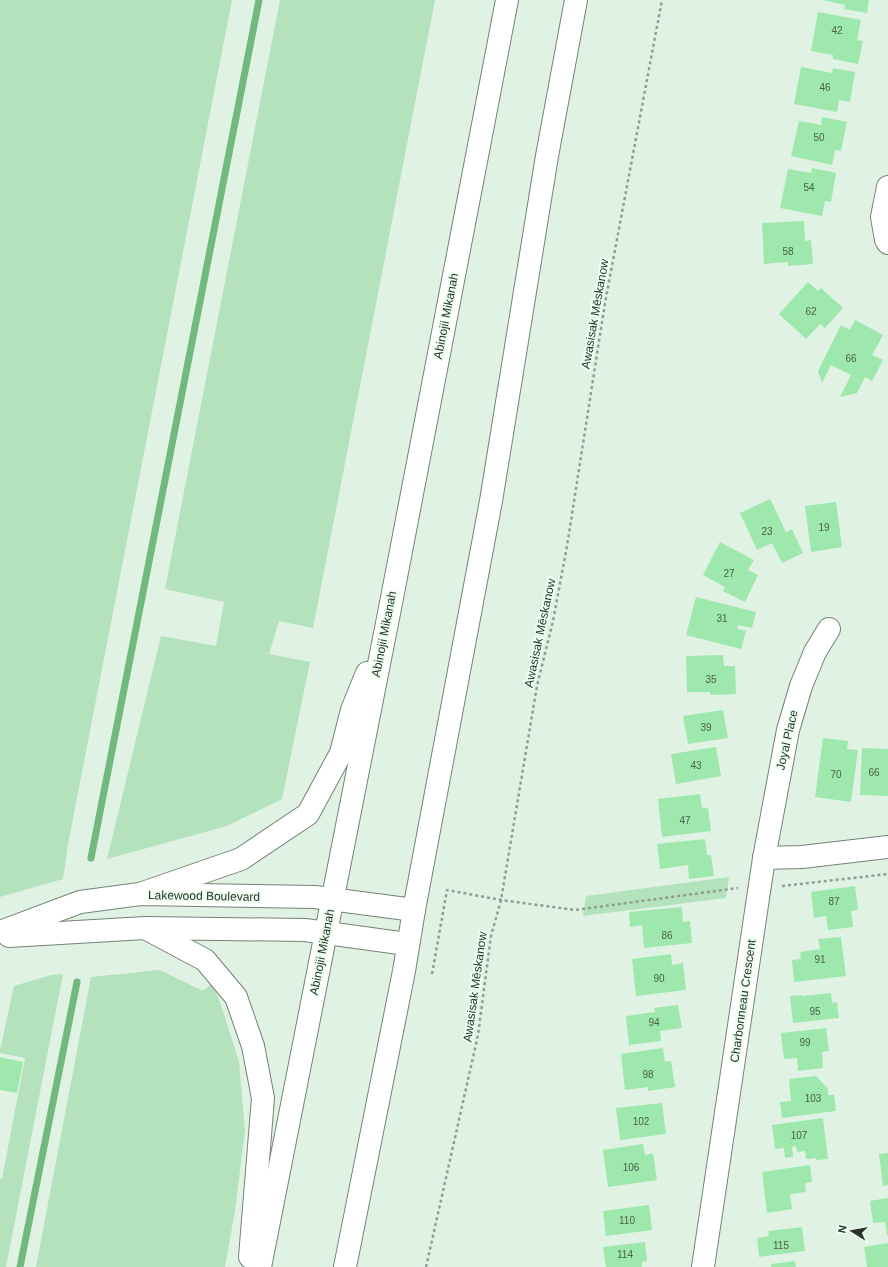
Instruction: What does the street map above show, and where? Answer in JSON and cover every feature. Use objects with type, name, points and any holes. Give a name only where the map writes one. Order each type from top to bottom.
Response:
[{"type":"main road","name":"Abinojii Mikanah","points":[[260,1267],[507,0]]},
{"type":"main road","points":[[345,1267],[404,971],[407,944],[491,501],[547,156],[576,0]]},
{"type":"main road","points":[[888,187],[882,217],[886,240],[888,243]]},
{"type":"main road","name":"Joyal Place","points":[[764,858],[788,730],[801,686],[815,652],[829,629]]},
{"type":"main road","points":[[140,894],[241,859],[308,814],[341,753],[352,710],[385,632]]},
{"type":"main road","points":[[764,858],[802,857],[888,847]]},
{"type":"main road","name":"Charbonneau Crescent","points":[[703,1267],[764,858]]},
{"type":"main road","name":"Lakewood Boulevard","points":[[0,932],[80,902],[140,894],[312,897],[414,910]]},
{"type":"main road","points":[[0,936],[145,928],[305,930],[407,944]]},
{"type":"main road","points":[[145,928],[205,960],[236,997],[253,1046],[263,1098],[249,1267]]},
{"type":"path","name":"Awasisak Mēskanow","points":[[426,1267],[478,1035],[490,936],[501,900],[538,686],[568,546],[605,302],[662,0]]},
{"type":"path","points":[[432,974],[447,890],[501,900],[576,910],[760,884],[775,887],[888,874]]},
{"type":"green space","points":[[0,0],[232,0],[68,844],[63,879],[0,897]]},
{"type":"green space","points":[[280,0],[435,0],[313,628],[279,621],[269,654],[310,662],[282,799],[227,826],[107,859],[161,636],[216,646],[224,602],[165,589]]},
{"type":"green space","points":[[729,877],[726,898],[583,916],[586,896]]},
{"type":"green space","points":[[160,970],[203,991],[212,983],[220,1002],[239,1062],[245,1130],[235,1211],[225,1267],[36,1267],[91,977]]},
{"type":"green space","points":[[63,974],[6,1267],[0,1267],[0,1178],[2,1179],[25,1058],[0,1053],[0,1050],[14,986],[51,975]]},
{"type":"building","points":[[823,0],[869,0],[867,13],[844,9],[845,5]]},
{"type":"building","points":[[818,12],[861,20],[857,40],[863,41],[858,64],[833,59],[833,55],[811,51]]},
{"type":"building","points":[[801,67],[832,73],[833,68],[855,72],[850,102],[839,100],[837,112],[794,104]]},
{"type":"building","points":[[822,117],[847,122],[841,151],[835,150],[832,165],[791,156],[799,121],[821,125]]},
{"type":"building","points":[[812,168],[836,173],[831,202],[825,201],[822,216],[780,208],[788,169],[811,173]]},
{"type":"building","points":[[804,221],[805,241],[811,240],[813,264],[788,266],[788,262],[764,264],[762,223]]},
{"type":"building","points":[[808,282],[818,291],[821,288],[843,308],[825,328],[820,324],[806,339],[779,314]]},
{"type":"building","points":[[855,320],[883,335],[872,355],[883,360],[872,381],[865,377],[857,393],[840,397],[851,375],[831,365],[822,383],[818,371],[841,325],[850,330]]},
{"type":"building","points":[[770,499],[786,532],[792,529],[803,553],[782,563],[772,543],[757,550],[740,513]]},
{"type":"building","points":[[836,502],[842,547],[811,552],[805,506]]},
{"type":"building","points":[[720,542],[754,560],[748,570],[758,575],[745,602],[723,591],[725,587],[703,575]]},
{"type":"building","points":[[696,597],[756,612],[752,628],[738,625],[737,629],[746,631],[741,649],[686,635]]},
{"type":"building","points":[[723,655],[724,666],[735,666],[736,694],[710,695],[710,692],[687,692],[686,656]]},
{"type":"building","points":[[723,710],[728,738],[688,744],[683,716]]},
{"type":"building","points":[[823,738],[848,741],[847,749],[858,750],[851,802],[815,797]]},
{"type":"building","points":[[716,747],[721,776],[676,784],[671,754]]},
{"type":"building","points":[[862,748],[888,749],[888,796],[860,795]]},
{"type":"building","points":[[700,794],[702,808],[708,808],[711,831],[662,837],[658,799]]},
{"type":"building","points":[[705,839],[707,855],[711,855],[714,876],[689,879],[688,865],[660,869],[657,844]]},
{"type":"building","points":[[855,886],[858,910],[851,911],[853,927],[828,930],[826,916],[814,918],[811,892]]},
{"type":"building","points":[[682,907],[683,922],[690,921],[692,943],[644,948],[642,925],[630,927],[629,912]]},
{"type":"building","points":[[841,937],[846,976],[794,982],[792,960],[801,959],[800,952],[820,949],[818,939]]},
{"type":"building","points":[[671,954],[672,965],[683,963],[686,990],[636,996],[632,959]]},
{"type":"building","points":[[831,993],[832,1003],[837,1002],[839,1018],[793,1023],[790,996]]},
{"type":"building","points":[[678,1005],[682,1028],[660,1031],[661,1041],[629,1045],[626,1016],[655,1012],[654,1008]]},
{"type":"building","points":[[826,1028],[829,1051],[822,1052],[823,1068],[798,1071],[797,1058],[784,1059],[781,1033]]},
{"type":"building","points":[[663,1048],[665,1062],[671,1061],[675,1087],[648,1091],[648,1087],[625,1090],[621,1054]]},
{"type":"building","points":[[0,1057],[23,1062],[17,1093],[0,1090]]},
{"type":"building","points":[[816,1076],[828,1089],[828,1095],[834,1095],[836,1111],[782,1118],[780,1102],[791,1101],[789,1079]]},
{"type":"building","points":[[662,1103],[666,1134],[620,1140],[616,1108]]},
{"type":"building","points":[[823,1118],[828,1159],[806,1159],[805,1151],[797,1152],[796,1146],[792,1147],[793,1157],[785,1158],[784,1148],[775,1149],[772,1125]]},
{"type":"building","points":[[643,1144],[645,1155],[653,1153],[657,1180],[608,1187],[603,1150]]},
{"type":"building","points":[[888,1153],[888,1185],[883,1186],[879,1154]]},
{"type":"building","points":[[810,1165],[812,1182],[805,1183],[806,1192],[790,1194],[792,1209],[767,1213],[762,1172]]},
{"type":"building","points":[[888,1198],[887,1235],[885,1222],[873,1223],[870,1201]]},
{"type":"building","points":[[649,1205],[652,1230],[606,1236],[603,1211]]},
{"type":"building","points":[[802,1227],[805,1251],[759,1257],[757,1238],[769,1236],[768,1231]]},
{"type":"building","points":[[645,1242],[647,1261],[642,1262],[642,1267],[606,1267],[603,1247]]},
{"type":"building","points":[[888,1243],[888,1267],[867,1267],[864,1247]]},
{"type":"building","points":[[795,1261],[796,1267],[771,1267],[771,1264]]},
{"type":"waterway","points":[[91,858],[259,0]]},
{"type":"waterway","points":[[20,1267],[77,982]]}]
